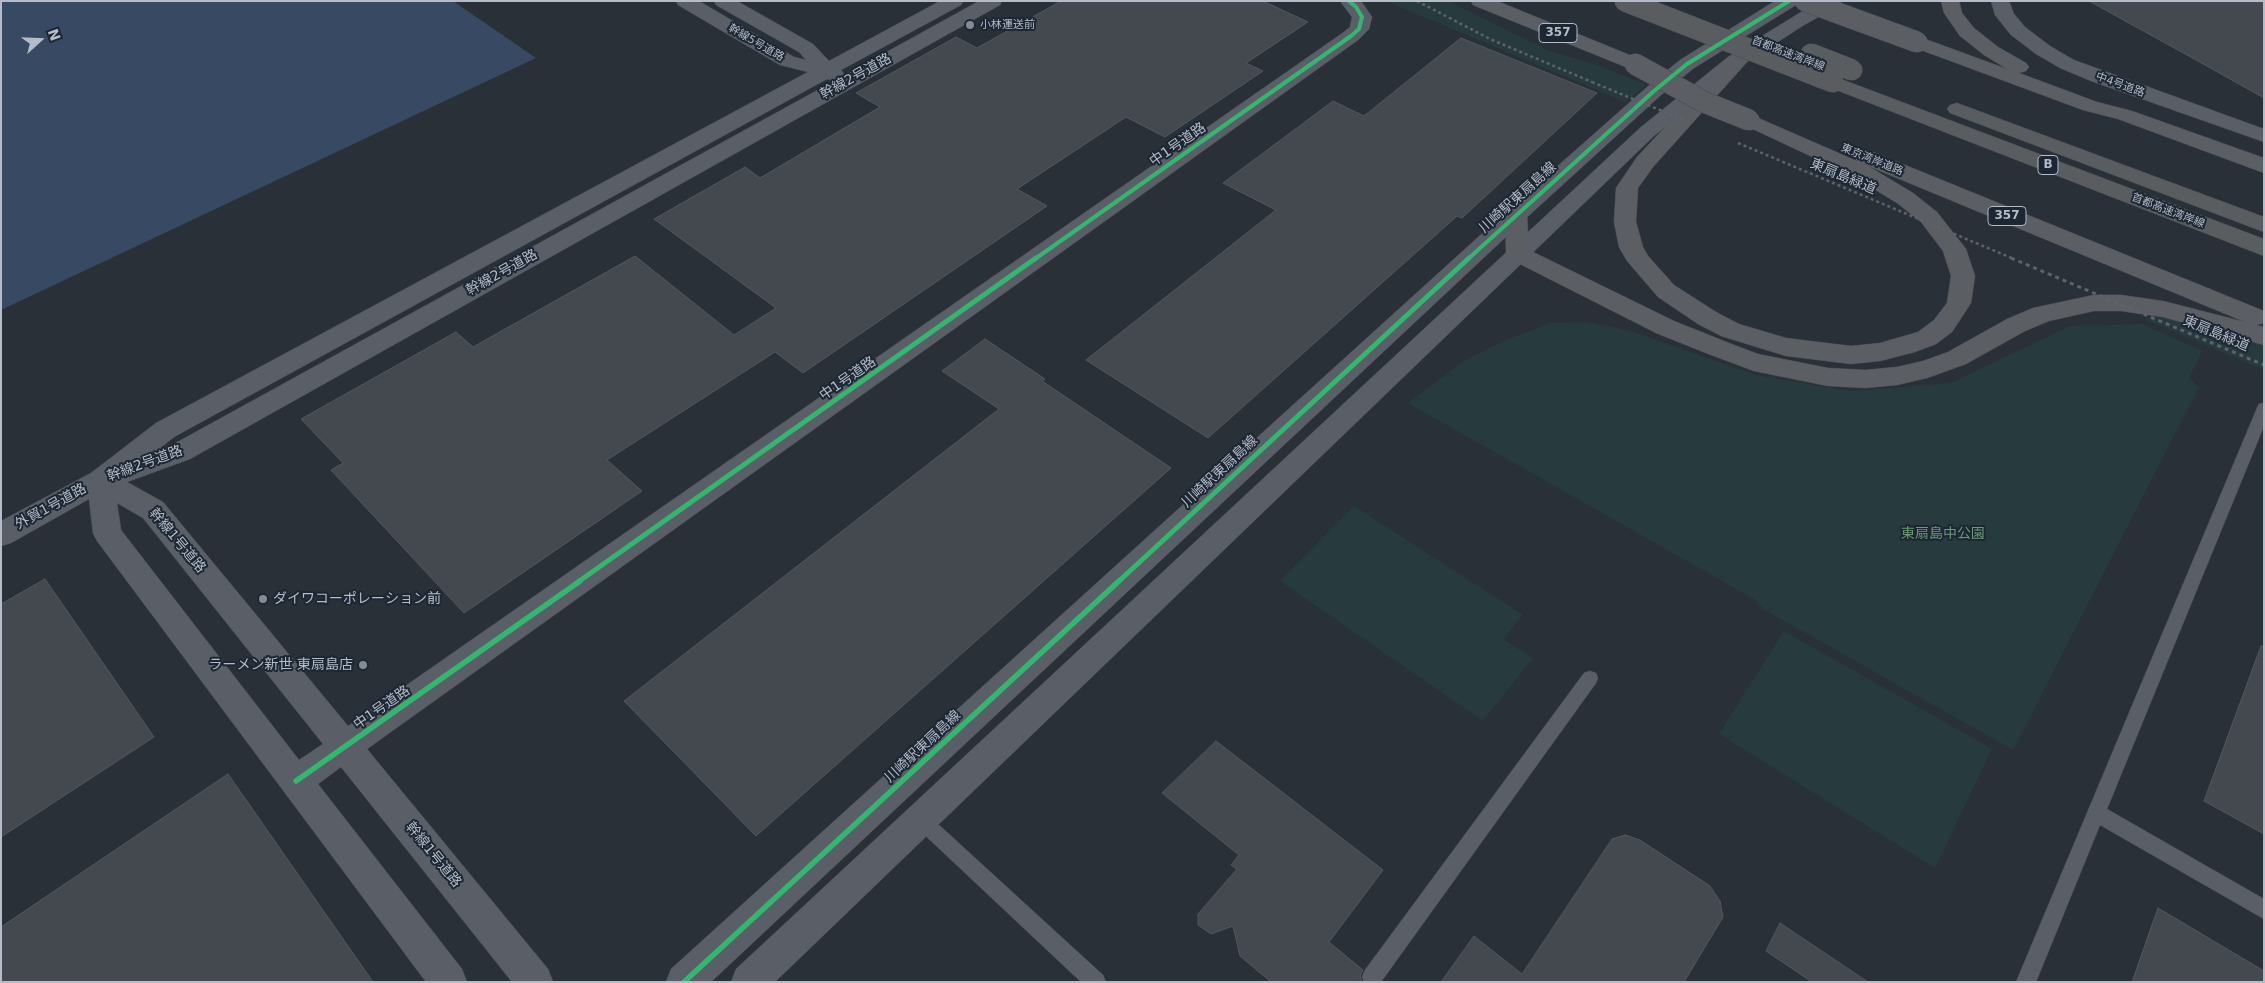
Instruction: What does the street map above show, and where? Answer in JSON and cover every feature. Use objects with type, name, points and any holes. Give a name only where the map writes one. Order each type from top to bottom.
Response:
[{"type":"highway","name":"357","points":[[1480,1],[1635,64],[1704,102],[1750,115]]},
{"type":"highway","name":"首都高速湾岸線","points":[[1625,1],[2264,248]]},
{"type":"highway","name":"首都高速湾岸線","points":[[1672,1],[2264,225]]},
{"type":"highway","points":[[1805,1],[2090,106],[2125,116],[2264,166]]},
{"type":"highway","points":[[1950,1],[1953,13],[1959,22],[1977,41],[1991,51],[2041,78],[2125,116]]},
{"type":"highway","points":[[1741,57],[1645,162],[1627,188],[1625,222],[1631,247],[1639,261],[1666,291],[1707,318],[1730,330],[1786,347],[1851,355],[1880,352],[1906,346],[1927,338],[1943,326],[1959,303],[1963,276],[1954,249],[1929,217],[1905,198],[1859,170],[1750,115]]},
{"type":"highway","name":"東京湾岸道路","points":[[1750,115],[2264,320]]},
{"type":"highway","points":[[1516,215],[1518,254],[1665,327],[1754,362],[1828,377],[1865,379],[1897,376],[1928,368],[1956,358],[2016,325],[2042,314],[2070,306],[2094,303],[2121,303],[2163,309],[2264,336]]},
{"type":"street","name":"幹線5号道路","points":[[685,1],[787,61],[837,76]]},
{"type":"street","name":"幹線5号道路","points":[[723,1],[806,48],[837,76]]},
{"type":"street","name":"幹線2号道路","points":[[101,480],[181,452],[837,76],[954,1]]},
{"type":"street","name":"幹線2号道路","points":[[837,76],[992,1]]},
{"type":"street","name":"中1号道路","points":[[296,781],[1351,36],[1359,29],[1362,17],[1356,7],[1349,1]]},
{"type":"street","name":"川崎駅東扇島線","points":[[684,982],[1516,215],[1687,64],[1789,1]]},
{"type":"street","points":[[750,982],[920,818],[1648,131],[1741,57],[1796,21],[1833,1]]},
{"type":"street","name":"中4号道路","points":[[2000,1],[2005,15],[2018,31],[2043,50],[2067,64],[2098,77],[2264,136]]},
{"type":"street","name":"幹線1号道路","points":[[101,480],[153,510],[535,982]]},
{"type":"street","points":[[101,480],[107,532],[449,982]]},
{"type":"street","name":"外貿1号道路","points":[[1,535],[101,480]]},
{"type":"lane","points":[[2026,982],[2264,408]]},
{"type":"lane","points":[[1372,977],[1590,678]]},
{"type":"lane","points":[[2096,813],[2264,910]]},
{"type":"lane","points":[[920,818],[1096,982]]},
{"type":"path","points":[[1417,1],[1490,39],[1692,124]]},
{"type":"green space","points":[[1386,1],[1448,1],[1550,51],[1600,66],[1646,85],[1625,102]]},
{"type":"green space","points":[[2171,314],[2264,341],[2264,370],[2144,319]]},
{"type":"green space","name":"東扇島中公園","points":[[1584,322],[1628,330],[1756,375],[1850,391],[1951,383],[2070,326],[2142,324],[2202,351],[2189,378],[2199,387],[2013,750],[1763,609],[1754,599],[1408,403],[1464,361],[1508,339],[1551,323]]},
{"type":"green space","points":[[1354,506],[1523,615],[1503,639],[1533,658],[1483,721],[1280,581]]},
{"type":"green space","points":[[1784,631],[1992,749],[1935,868],[1719,734]]},
{"type":"water","points":[[1,1],[453,1],[536,58],[1,310]]},
{"type":"building","points":[[1061,1],[1263,1],[1308,22],[1246,63],[1263,71],[1165,137],[1126,117],[1017,189],[1047,206],[803,373],[775,352],[607,460],[642,491],[464,613],[331,470],[343,463],[301,419],[456,332],[473,347],[635,256],[734,335],[776,308],[654,219],[745,167],[760,178],[880,107],[856,93],[956,37],[977,48]]},
{"type":"building","points":[[2089,1],[2264,1],[2264,98],[2196,60]]},
{"type":"building","points":[[1461,38],[1597,93],[1462,218],[1457,216],[1208,438],[1086,360],[1276,210],[1223,183],[1333,101],[1364,116]]},
{"type":"building","points":[[985,339],[1045,379],[1042,381],[1171,468],[756,836],[624,701],[999,409],[942,371]]},
{"type":"building","points":[[45,579],[154,737],[1,837],[1,604]]},
{"type":"building","points":[[2261,646],[2264,646],[2264,834],[2204,801]]},
{"type":"building","points":[[1216,741],[1383,870],[1329,942],[1363,970],[1360,976],[1362,982],[1271,982],[1240,956],[1233,926],[1211,934],[1198,925],[1198,914],[1237,869],[1231,865],[1239,855],[1162,793]]},
{"type":"building","points":[[228,774],[373,982],[1,982],[1,927]]},
{"type":"building","points":[[1625,835],[1640,840],[1710,886],[1720,901],[1723,917],[1684,982],[1441,982],[1474,936],[1522,974],[1612,839]]},
{"type":"building","points":[[2158,908],[2264,971],[2264,982],[2132,982]]},
{"type":"building","points":[[1780,923],[1868,982],[1812,982],[1766,951]]},
{"type":"cycle path","points":[[296,781],[1351,36],[1359,29],[1362,17],[1356,7],[1349,1]]},
{"type":"cycle path","points":[[684,982],[1516,215],[1654,91],[1687,64],[1789,1]]},
{"type":"place","name":"小林運送前","points":[[970,25]]},
{"type":"place","name":"ダイワコーポレーション前","points":[[263,599]]},
{"type":"place","name":"ラーメン新世 東扇島店","points":[[363,665]]}]
